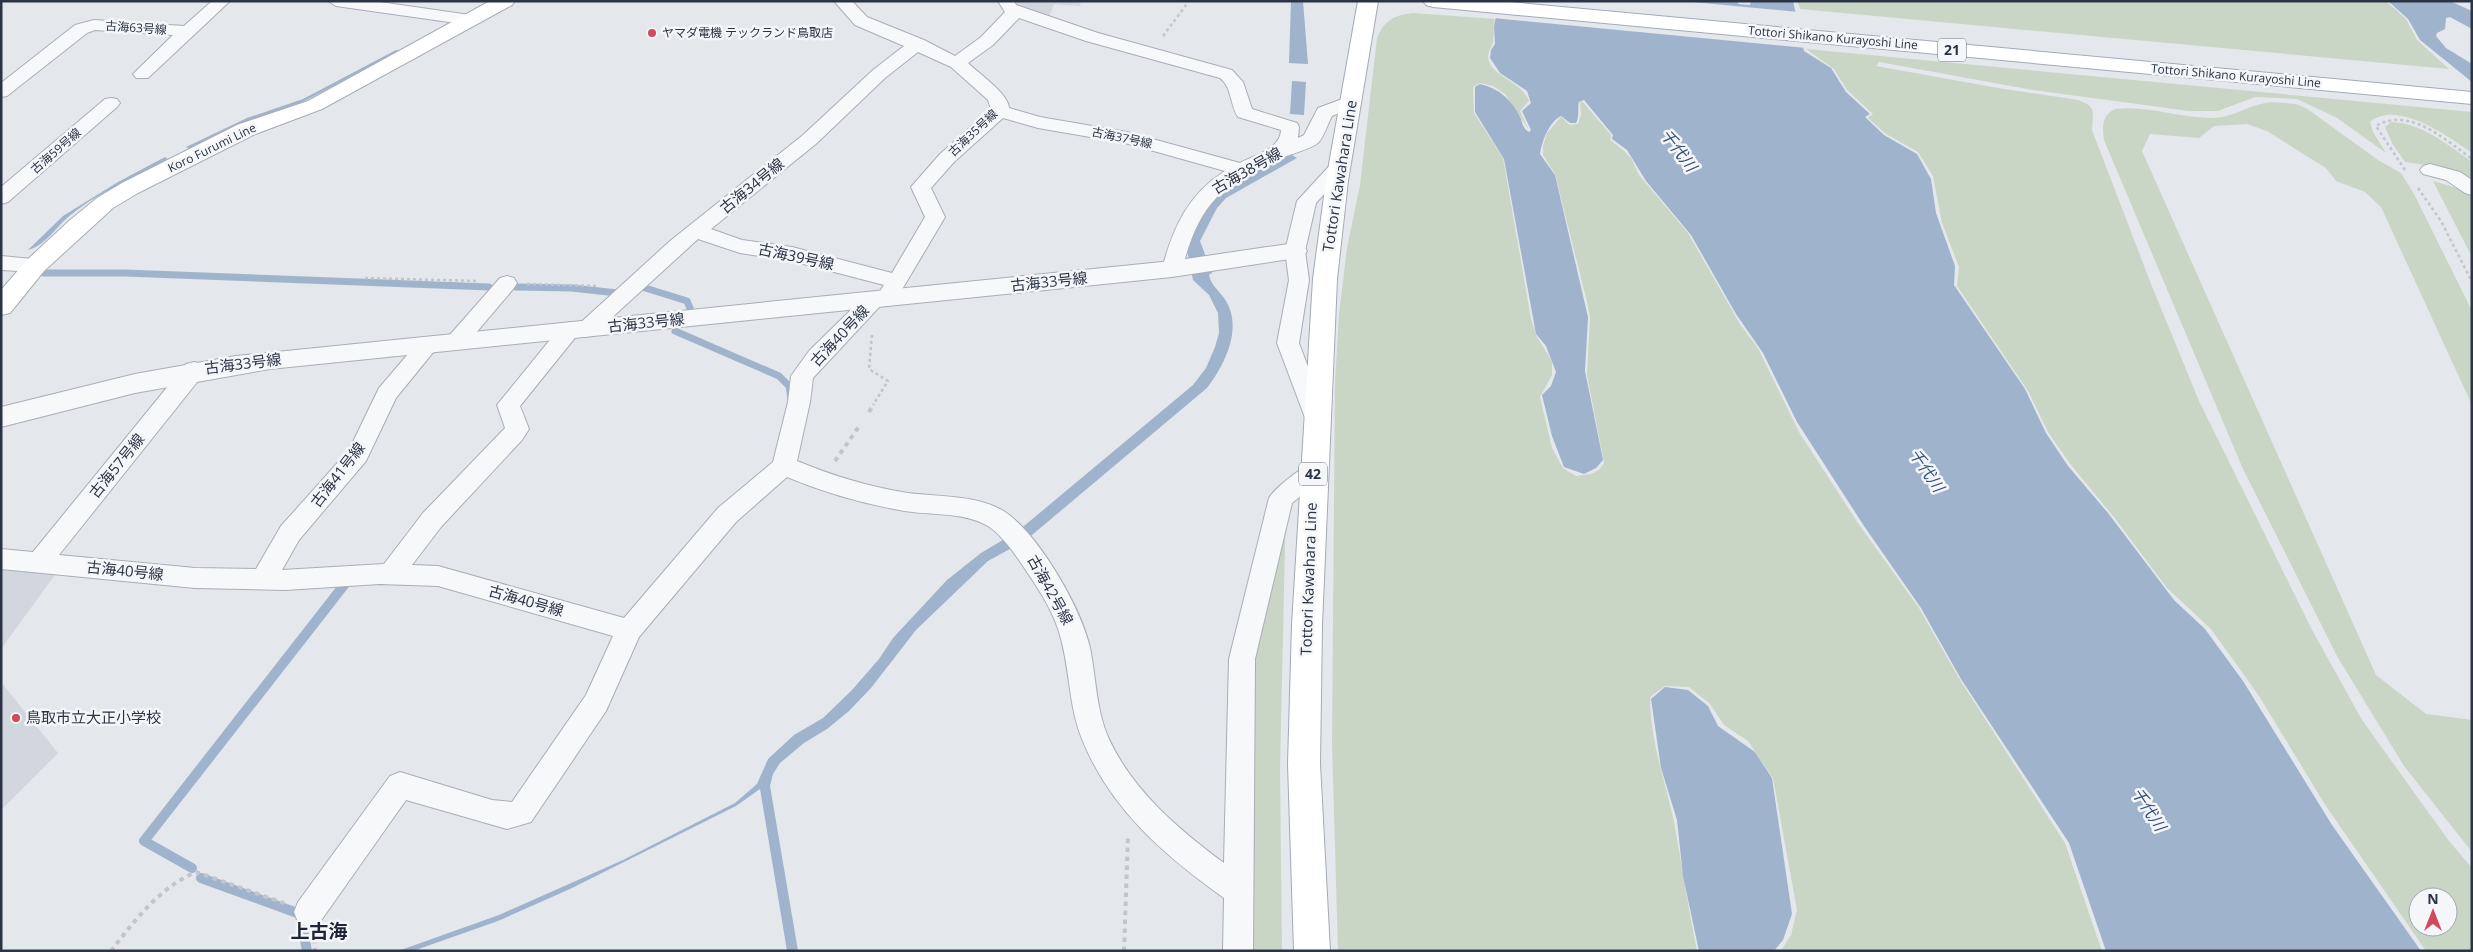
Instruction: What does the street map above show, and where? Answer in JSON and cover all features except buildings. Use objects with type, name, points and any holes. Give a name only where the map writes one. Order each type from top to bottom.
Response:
[{"type":"main road","name":"Koro Furumi Line","points":[[1,307],[36,265],[77,226],[105,203],[130,188],[245,130],[315,105],[505,1]]},
{"type":"main road","name":"Tottori Kawahara Line","points":[[1312,951],[1304,764],[1306,624],[1325,279],[1340,166],[1368,1]]},
{"type":"main road","name":"Tottori Shikano Kurayoshi Line","points":[[1433,1],[2472,98]]},
{"type":"main road","name":"Tottori Shikano Kurayoshi Line","points":[[1587,1],[2472,84]]},
{"type":"street","name":"古海63号線","points":[[1,92],[81,29],[94,25],[188,31],[222,1]]},
{"type":"street","points":[[336,1],[470,20]]},
{"type":"street","name":"古海35号線","points":[[842,1],[861,21],[918,44],[956,63],[994,96],[1000,104],[1000,111],[947,158],[921,187],[935,217],[886,293]]},
{"type":"street","points":[[956,63],[987,42],[1011,6],[1092,37],[1232,76],[1242,109],[1245,113],[1290,127],[1290,134],[1281,151]]},
{"type":"street","points":[[142,74],[188,31]]},
{"type":"street","name":"古海34号線","points":[[391,574],[432,520],[514,434],[517,429],[508,405],[578,329],[810,140],[878,74],[918,44]]},
{"type":"street","name":"古海38号線","points":[[1172,269],[1186,224],[1202,199],[1210,191],[1243,170],[1281,151],[1310,140],[1325,112],[1351,102]]},
{"type":"street","name":"古海59号線","points":[[1,198],[111,103]]},
{"type":"street","name":"古海37号線","points":[[1000,111],[1038,122],[1126,138],[1243,170]]},
{"type":"street","points":[[1318,424],[1288,343],[1299,280],[1295,251],[1307,201],[1340,166]]},
{"type":"street","points":[[2430,170],[2453,176],[2472,189]]},
{"type":"street","name":"古海39号線","points":[[696,232],[740,246],[792,254],[886,293]]},
{"type":"street","name":"古海33号線","points":[[1,417],[124,385],[194,370],[270,360],[578,329],[886,293],[1172,269],[1295,251]]},
{"type":"street","points":[[1,263],[36,265]]},
{"type":"street","points":[[456,342],[507,283]]},
{"type":"street","name":"古海40号線","points":[[784,466],[799,402],[802,376],[817,357],[886,293]]},
{"type":"street","name":"古海41号線","points":[[263,579],[290,533],[358,455],[387,394],[428,345]]},
{"type":"street","name":"古海57号線","points":[[39,562],[194,370]]},
{"type":"street","points":[[309,912],[400,785],[492,813],[507,816],[522,813],[596,703],[629,630],[726,515],[784,466]]},
{"type":"street","name":"古海42号線","points":[[784,466],[820,481],[918,504],[977,510],[997,519],[1009,529],[1028,551],[1064,611],[1074,635],[1095,738],[1126,794],[1134,804],[1192,858],[1239,891]]},
{"type":"street","points":[[1238,951],[1242,659],[1281,498],[1314,473]]},
{"type":"street","name":"古海40号線","points":[[1,559],[195,578],[263,579],[391,574],[438,576],[629,630]]},
{"type":"path","points":[[1152,53],[1188,1]]},
{"type":"path","points":[[869,412],[888,381],[870,369],[886,293]]},
{"type":"path","points":[[820,481],[860,425]]},
{"type":"path","points":[[1124,951],[1128,838],[1134,804]]},
{"type":"path","points":[[111,951],[141,915],[176,882],[196,872],[309,912]]},
{"type":"shaded area","points":[[1009,1],[1081,1],[1080,6],[1054,4],[1048,19],[1017,9]]},
{"type":"shaded area","points":[[1,568],[57,572],[1,649]]},
{"type":"shaded area","name":"鳥取市立大正小学校","points":[[1,682],[58,753],[1,810]]},
{"type":"green space","points":[[1797,1],[2386,1],[2406,19],[2417,40],[2449,69],[1800,9]]},
{"type":"green space","points":[[1413,13],[1495,19],[1493,42],[1488,55],[1490,64],[1500,74],[1520,88],[1529,101],[1520,111],[1529,130],[1505,94],[1493,86],[1480,83],[1473,87],[1474,113],[1503,158],[1531,319],[1537,337],[1552,361],[1552,375],[1540,397],[1552,448],[1563,468],[1576,476],[1591,474],[1599,470],[1604,463],[1587,375],[1590,317],[1555,174],[1543,155],[1543,146],[1547,133],[1561,117],[1570,125],[1578,124],[1581,114],[1580,102],[1583,102],[1611,135],[1610,140],[1631,158],[1639,175],[1688,233],[1740,324],[1759,350],[1799,432],[1858,523],[1919,608],[1960,680],[2065,843],[2102,951],[1781,951],[1791,935],[1797,910],[1773,778],[1748,741],[1724,725],[1710,704],[1689,687],[1665,686],[1650,697],[1652,729],[1674,822],[1697,951],[1338,951],[1332,743],[1335,382],[1339,314],[1347,248],[1360,185],[1377,38],[1383,27],[1390,20],[1400,15]]},
{"type":"green space","points":[[1806,49],[2472,112],[2472,153],[2437,130],[2408,117],[2394,115],[2381,116],[2370,122],[2373,132],[2386,153],[2337,118],[2297,99],[2255,97],[2218,111],[2189,111],[2033,90],[1879,62],[1876,66],[2078,100],[2091,108],[2093,114],[2092,130],[2151,284],[2199,401],[2311,628],[2362,720],[2449,841],[2472,868],[2472,951],[2426,951],[2416,937],[2458,937],[2458,887],[2408,887],[2408,925],[2324,803],[2259,696],[2211,629],[2167,588],[2113,516],[2071,465],[2048,432],[2028,391],[1957,286],[1959,267],[1942,223],[1933,176],[1918,152],[1886,134],[1868,118],[1873,114],[1847,90],[1834,69]]},
{"type":"green space","points":[[2272,102],[2296,104],[2306,108],[2378,160],[2401,173],[2414,194],[2472,311],[2472,405],[2381,207],[2365,192],[2336,181],[2326,168],[2267,131],[2247,124],[2214,126],[2199,138],[2150,134],[2142,151],[2376,675],[2426,714],[2472,720],[2472,852],[2404,766],[2337,656],[2243,469],[2104,140],[2105,118],[2115,109],[2151,110],[2212,118],[2227,116],[2256,105]]},
{"type":"green space","points":[[2391,122],[2413,126],[2424,131],[2444,142],[2472,162],[2472,182],[2448,168],[2405,162],[2392,143],[2385,127]]},
{"type":"green space","points":[[2433,181],[2457,188],[2472,196],[2472,257]]},
{"type":"green space","points":[[1286,500],[1280,769],[1282,951],[1244,951],[1246,663]]},
{"type":"water","points":[[1291,1],[1303,1],[1308,64],[1289,63]]},
{"type":"water","name":"千代川","points":[[1499,1],[1736,1],[1739,4],[1750,5],[1751,1],[1793,1],[1804,51],[1831,68],[1846,92],[1870,114],[1865,117],[1884,135],[1917,154],[1931,179],[1936,213],[1955,266],[1954,285],[2025,389],[2046,433],[2068,466],[2108,513],[2174,600],[2205,629],[2243,681],[2332,825],[2408,933],[2408,937],[2411,937],[2421,951],[2106,951],[2069,843],[1961,679],[1921,608],[1864,526],[1797,422],[1763,353],[1736,314],[1691,235],[1646,181],[1627,150],[1612,139],[1613,135],[1584,100],[1579,102],[1576,123],[1570,123],[1561,116],[1553,123],[1544,138],[1540,154],[1555,175],[1588,317],[1585,371],[1603,460],[1596,468],[1584,474],[1564,467],[1552,436],[1542,395],[1551,386],[1556,372],[1546,346],[1536,334],[1504,159],[1475,112],[1475,87],[1480,84],[1505,96],[1518,112],[1524,128],[1529,132],[1531,130],[1522,111],[1531,103],[1527,91],[1500,73],[1490,58],[1491,50],[1495,44],[1494,27]]},
{"type":"water","points":[[2388,1],[2450,1],[2472,11],[2472,29],[2450,17],[2446,18],[2445,29],[2437,33],[2436,36],[2446,48],[2472,64],[2472,82],[2420,40],[2408,19]]},
{"type":"water","points":[[396,50],[400,51],[295,106],[190,149],[186,147],[247,118],[303,99]]},
{"type":"water","points":[[1292,81],[1306,82],[1304,115],[1290,114]]},
{"type":"water","points":[[1288,153],[1297,158],[1226,198],[1217,208],[1200,241],[1212,273],[1209,275],[1210,279],[1226,301],[1233,323],[1232,335],[1225,358],[1207,388],[1026,540],[988,561],[916,630],[871,688],[849,711],[827,729],[804,743],[780,763],[773,774],[770,786],[798,951],[787,951],[760,789],[736,806],[570,889],[498,921],[413,951],[398,951],[499,915],[623,860],[735,803],[757,784],[768,759],[794,735],[823,718],[852,690],[879,659],[893,638],[947,580],[981,553],[1018,531],[1193,385],[1206,368],[1215,347],[1219,333],[1218,313],[1209,295],[1193,280],[1186,245],[1206,201],[1247,173]]},
{"type":"water","points":[[165,157],[169,160],[90,201],[66,219],[39,245],[28,250],[63,216],[118,182]]},
{"type":"water","points":[[1665,687],[1688,690],[1708,706],[1718,726],[1755,752],[1772,778],[1792,914],[1783,940],[1774,951],[1699,951],[1683,876],[1677,820],[1661,768],[1651,699]]},
{"type":"pier","points":[[1497,1],[1682,1],[1798,12],[1806,48],[1493,18]]},
{"type":"waterway","points":[[44,273],[125,273],[489,287]]},
{"type":"waterway","points":[[516,287],[572,288],[617,293]]},
{"type":"waterway","points":[[642,287],[687,301],[690,308]]},
{"type":"waterway","points":[[675,331],[779,376],[789,386],[791,398]]},
{"type":"waterway","points":[[192,868],[144,841],[348,580]]},
{"type":"waterway","points":[[201,878],[300,914],[307,951]]},
{"type":"place","name":"ヤマダ電機 テックランド鳥取店","points":[[652,33]]},
{"type":"place","name":"鳥取市立大正小学校","points":[[16,718]]},
{"type":"district","name":"上古海","points":[[319,931]]}]
